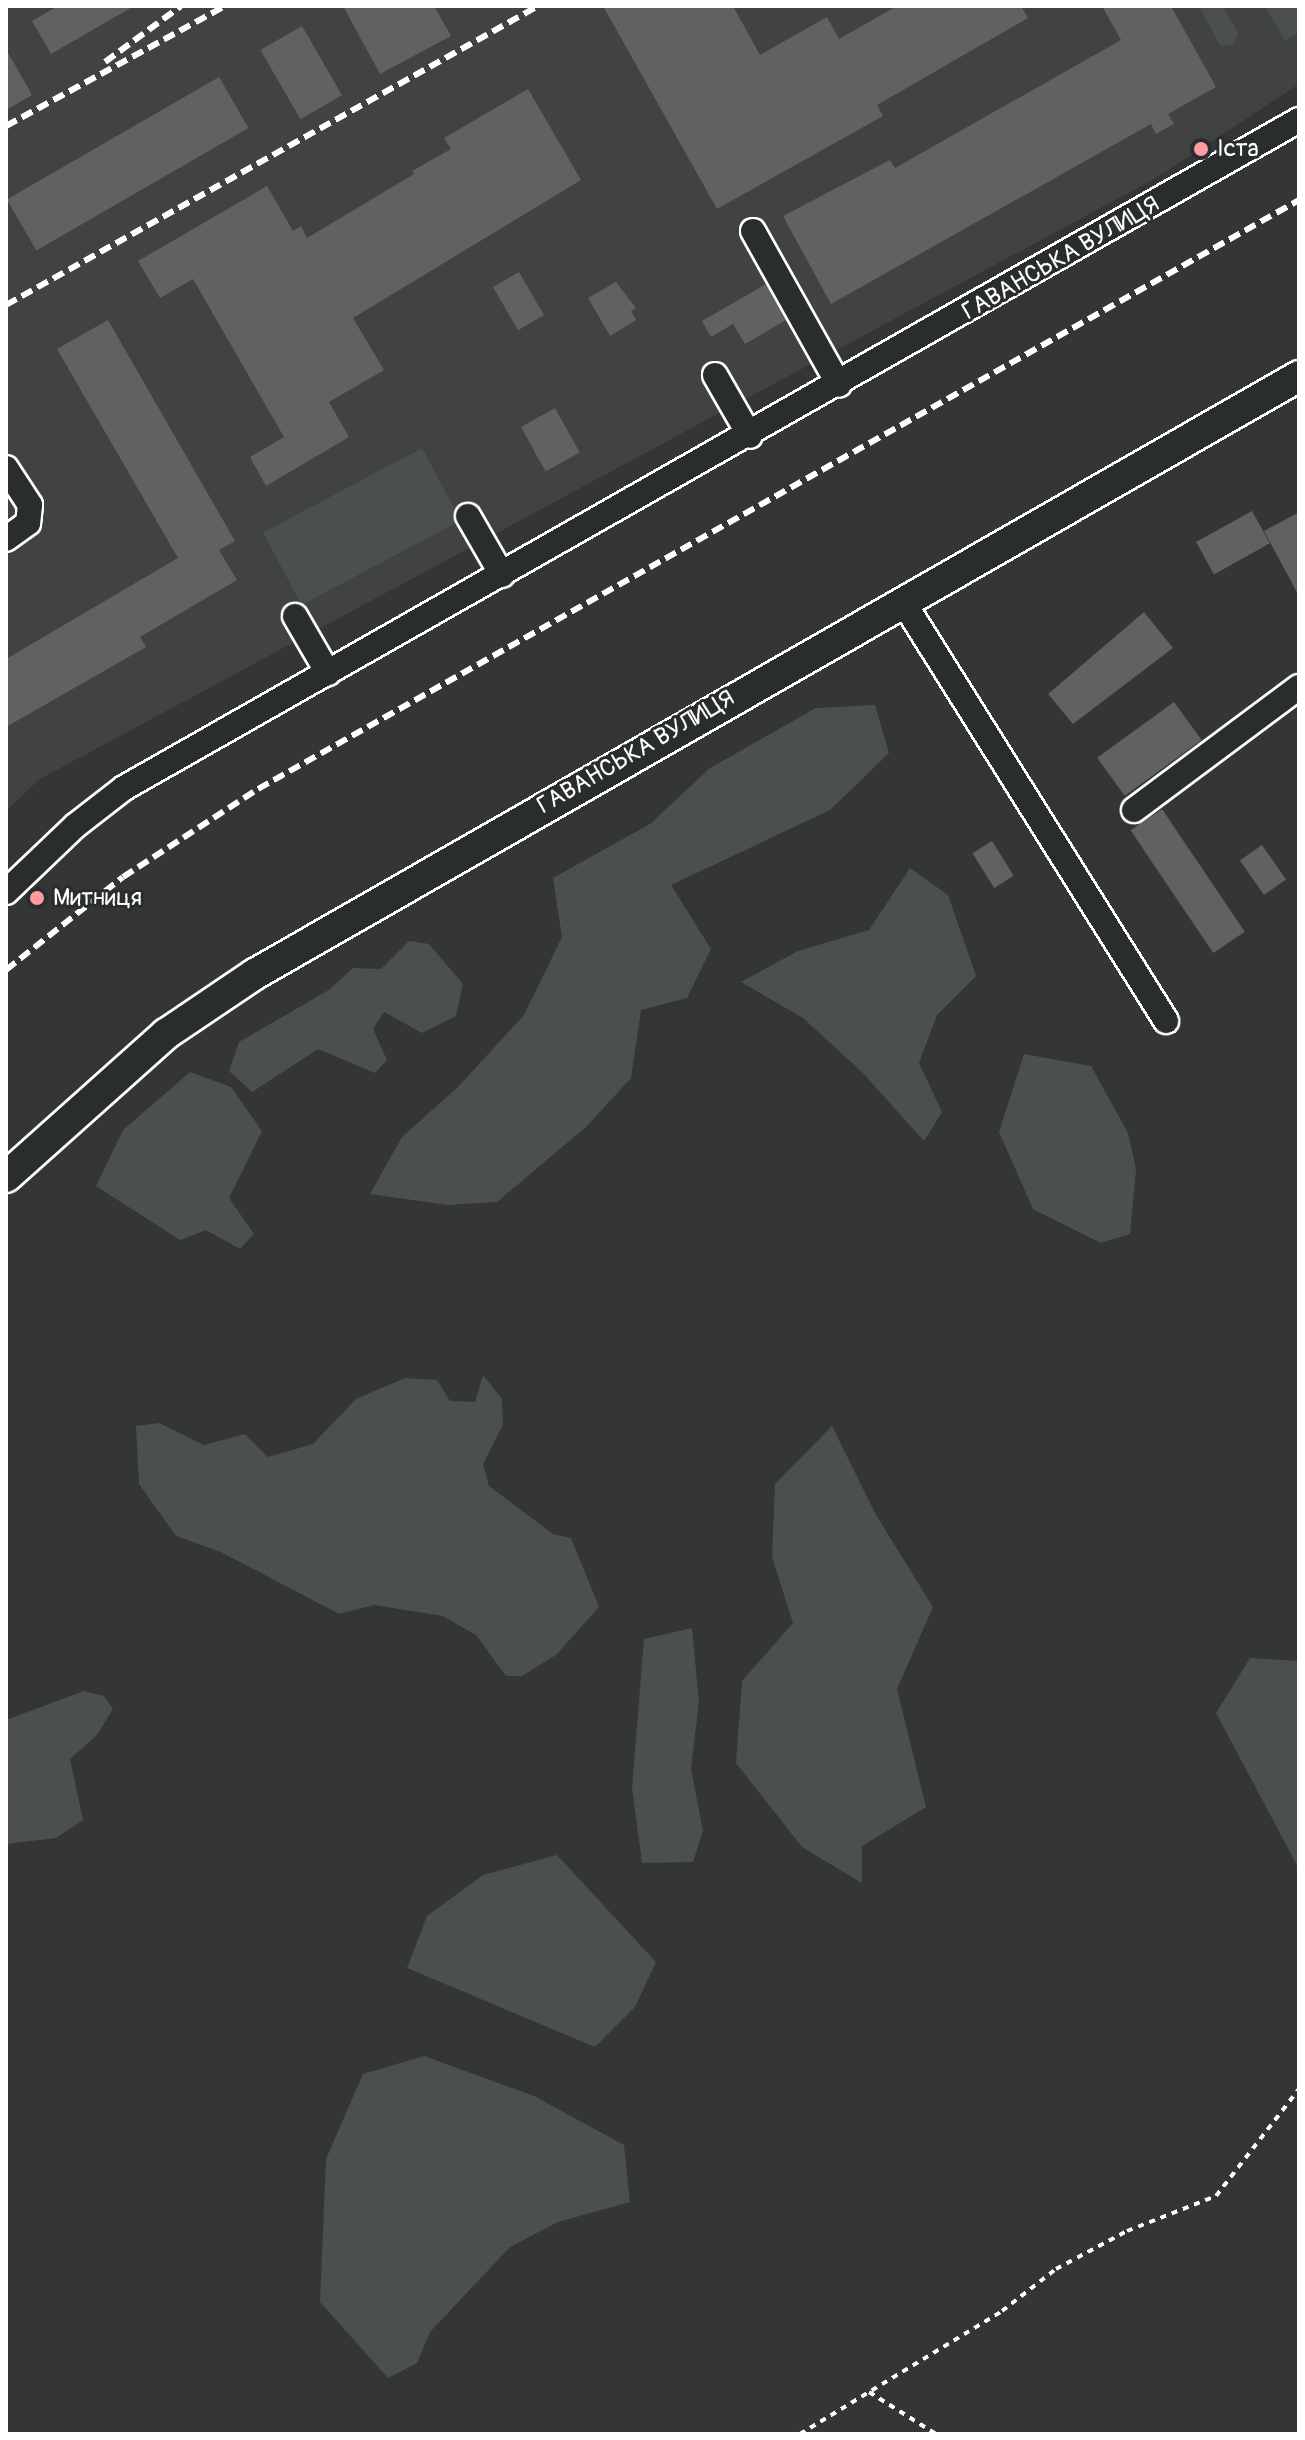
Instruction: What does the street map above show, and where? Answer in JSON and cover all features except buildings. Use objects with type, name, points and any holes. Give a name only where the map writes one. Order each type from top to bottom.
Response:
[{"type":"main road","name":"ГАВАНСЬКА ВУЛИЦЯ","points":[[6,1177],[166,1034],[255,974],[902,600],[1299,376]]},
{"type":"street","name":"ГАВАНСЬКА ВУЛИЦЯ","points":[[6,892],[75,826],[124,788],[750,436],[1299,120]]},
{"type":"street","points":[[753,231],[839,385]]},
{"type":"street","points":[[715,375],[750,436]]},
{"type":"street","points":[[6,468],[30,505],[28,523],[6,539]]},
{"type":"street","points":[[468,516],[502,575]]},
{"type":"street","points":[[902,600],[1166,1021]]},
{"type":"street","points":[[295,616],[328,673]]},
{"type":"street","points":[[1134,810],[1299,687]]},
{"type":"path","points":[[800,2434],[1002,2311],[1056,2269],[1127,2231],[1216,2196],[1299,2089]]},
{"type":"path","points":[[869,2392],[936,2434]]},
{"type":"shaded area","points":[[6,6],[1299,6],[1299,84],[1156,178],[40,779],[6,811]]},
{"type":"shaded area","points":[[1199,6],[1223,6],[1238,33],[1234,44],[1221,47]]},
{"type":"shaded area","points":[[1265,6],[1299,6],[1299,33],[1285,41]]},
{"type":"shaded area","points":[[422,448],[460,520],[302,605],[263,533]]},
{"type":"shaded area","points":[[875,705],[889,753],[830,810],[671,885],[711,949],[687,998],[641,1010],[631,1078],[586,1127],[497,1202],[448,1205],[370,1194],[402,1137],[458,1087],[524,1015],[562,937],[553,878],[650,824],[710,768],[816,708]]},
{"type":"shaded area","points":[[910,868],[948,895],[976,976],[937,1015],[919,1063],[942,1112],[924,1141],[862,1072],[803,1018],[741,982],[798,951],[869,930]]},
{"type":"shaded area","points":[[409,941],[429,944],[463,984],[456,1016],[422,1033],[384,1012],[373,1029],[387,1060],[375,1073],[318,1049],[252,1092],[229,1071],[239,1042],[329,990],[353,968],[381,969]]},
{"type":"shaded area","points":[[1024,1054],[1091,1066],[1128,1133],[1136,1169],[1130,1234],[1101,1243],[1033,1209],[999,1132]]},
{"type":"shaded area","points":[[190,1072],[231,1087],[262,1131],[229,1198],[254,1234],[240,1249],[206,1230],[180,1240],[96,1186],[123,1130]]},
{"type":"shaded area","points":[[483,1375],[502,1399],[503,1425],[483,1464],[489,1486],[553,1534],[571,1538],[599,1607],[556,1655],[522,1676],[506,1676],[476,1635],[443,1616],[374,1605],[339,1614],[221,1552],[176,1536],[139,1484],[136,1426],[159,1423],[204,1445],[245,1434],[268,1457],[313,1444],[356,1399],[405,1378],[437,1380],[450,1401],[475,1402]]},
{"type":"shaded area","points":[[832,1426],[876,1515],[933,1607],[897,1689],[926,1807],[862,1846],[862,1883],[802,1847],[736,1763],[742,1681],[793,1623],[772,1557],[775,1484]]},
{"type":"shaded area","points":[[692,1628],[699,1702],[691,1769],[703,1831],[693,1862],[642,1863],[632,1787],[644,1639]]},
{"type":"shaded area","points":[[1250,1658],[1299,1661],[1299,1869],[1216,1713]]},
{"type":"shaded area","points":[[84,1691],[104,1696],[113,1709],[97,1735],[70,1759],[83,1820],[56,1838],[6,1844],[6,1720]]},
{"type":"shaded area","points":[[557,1855],[656,1962],[635,2007],[595,2047],[407,1968],[427,1916],[483,1875]]},
{"type":"shaded area","points":[[424,2056],[534,2096],[624,2145],[630,2202],[558,2222],[510,2247],[430,2332],[417,2363],[388,2378],[320,2302],[326,2159],[363,2074]]},
{"type":"railway","points":[[105,62],[181,6]]},
{"type":"railway","points":[[6,126],[225,6]]},
{"type":"railway","points":[[6,305],[538,6]]},
{"type":"railway","points":[[6,970],[123,877],[258,789],[1299,200]]},
{"type":"place","name":"Іста","points":[[1201,149]]},
{"type":"place","name":"Митниця","points":[[37,898]]}]
